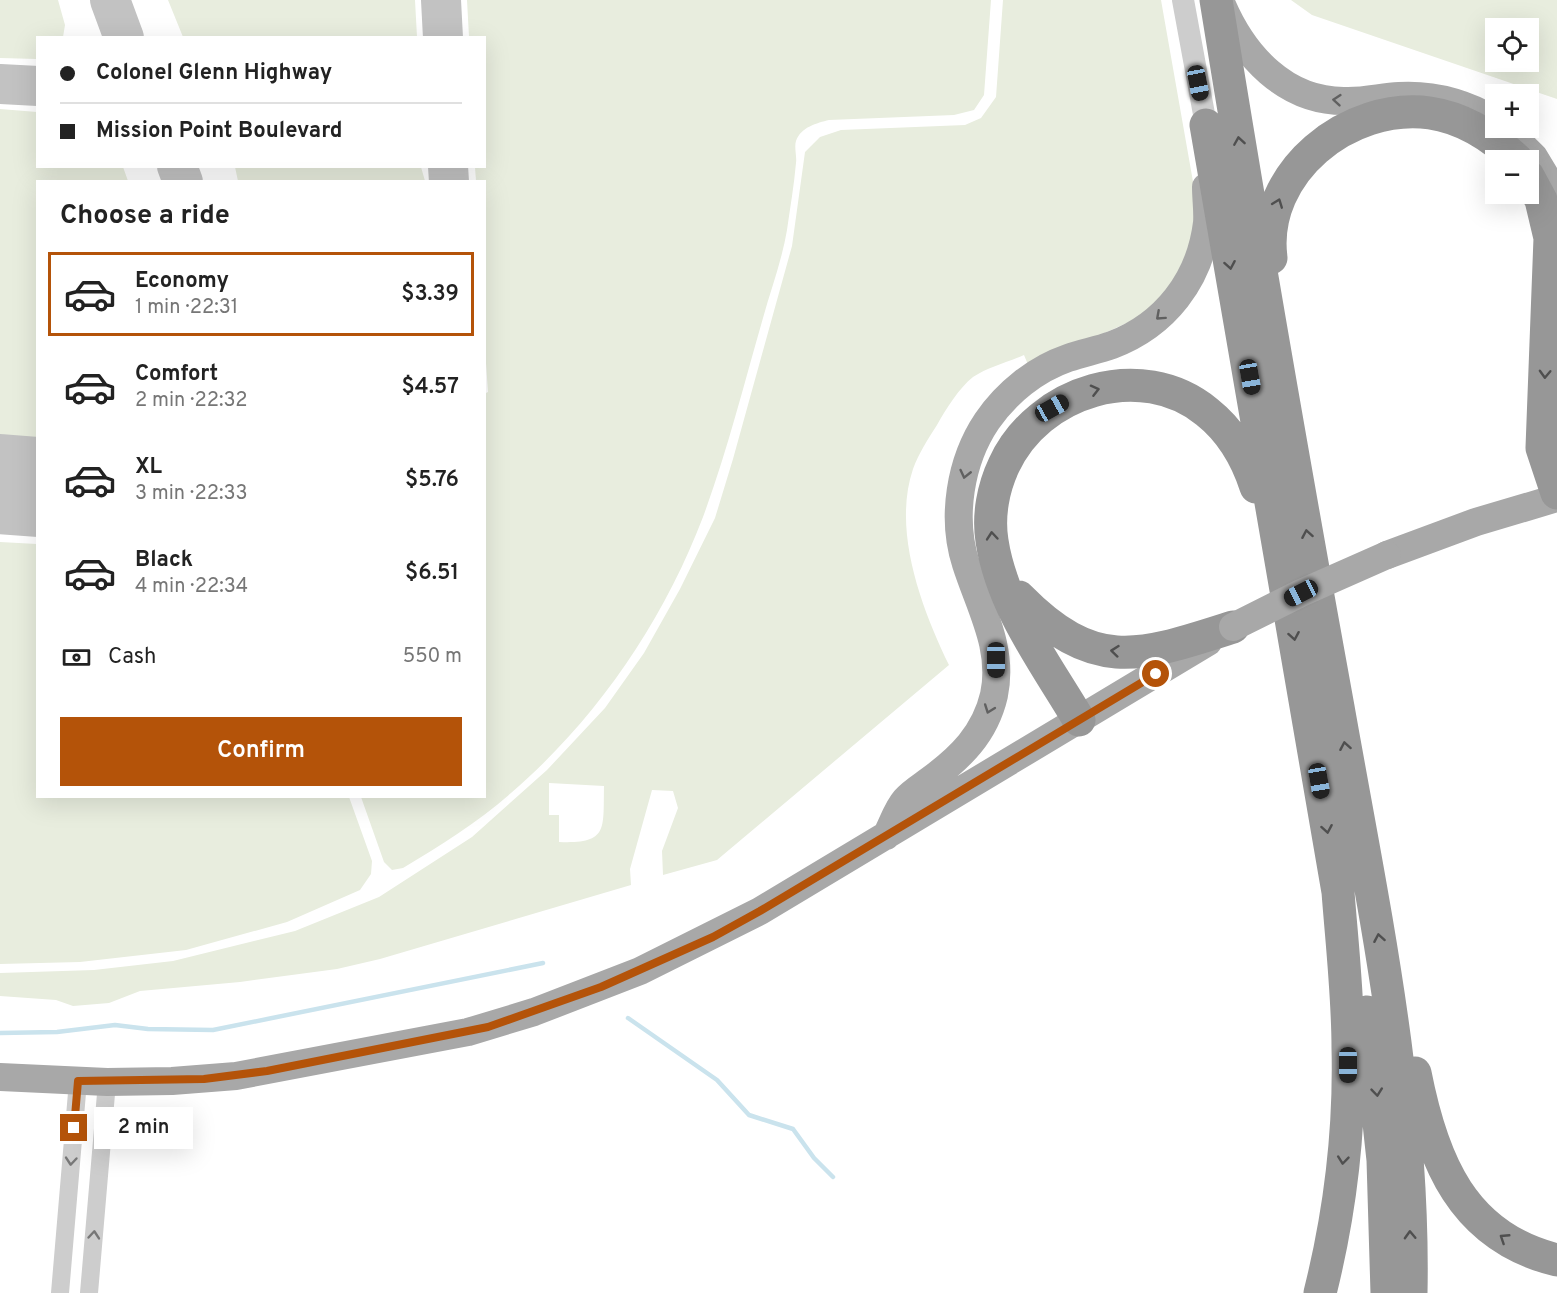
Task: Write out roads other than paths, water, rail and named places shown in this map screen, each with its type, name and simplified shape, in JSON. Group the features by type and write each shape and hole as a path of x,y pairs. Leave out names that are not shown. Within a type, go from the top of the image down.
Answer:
{"highway":[{"path":"1218,0 1269,323 1389,996 1406,1161 1411,1293"},
{"path":"1269,323 1272,269 1269,246 1270,230 1277,203 1303,162 1337,133 1382,115 1430,113 1460,121 1481,132 1504,150"},
{"path":"1206,125 1338,892 1347,1014 1348,1083 1339,1199 1320,1293"},
{"path":"1539,196 1550,238 1542,448 1557,493"},
{"path":"991,587 991,520 1000,475 1013,447 1037,420 1052,408 1082,393 1112,387 1138,386 1172,392 1206,411 1223,427 1247,462 1277,537"},
{"path":"991,587 1066,637 1096,649 1151,651 1233,627"},
{"path":"991,587 1009,602 1072,724"},
{"path":"1338,892 1349,909 1371,1035 1383,1160 1387,1293"},
{"path":"1389,996 1402,1010 1418,1089 1430,1132 1444,1171 1455,1189 1479,1218 1506,1240 1538,1255 1557,1260"}],"main road":[{"path":"1218,0 1242,44 1253,58 1279,80 1295,89 1344,102 1398,96 1432,97 1467,107 1485,116"},
{"path":"886,836 904,800 966,752 983,725 989,710 996,678 991,587 962,549 959,506 966,467 980,432 999,405 1025,381 1051,365 1110,346 1143,330 1160,317 1186,287 1202,250 1207,220 1206,125"},
{"path":"1514,138 1534,157 1557,195"},
{"path":"0,1077 107,1082 193,1080 236,1076 488,1027 601,987 713,937 811,882 1233,627 1301,593 1387,555 1476,522 1557,498"}],"street":[{"path":"1183,0 1206,125"},
{"path":"60,1293 78,1081"},
{"path":"89,1293 107,1082"}],"waterway":[{"path":"0,1033 57,1032 115,1025 148,1029 213,1030 543,963"},
{"path":"628,1018 717,1080 749,1115 793,1129 814,1158 833,1177"}]}
